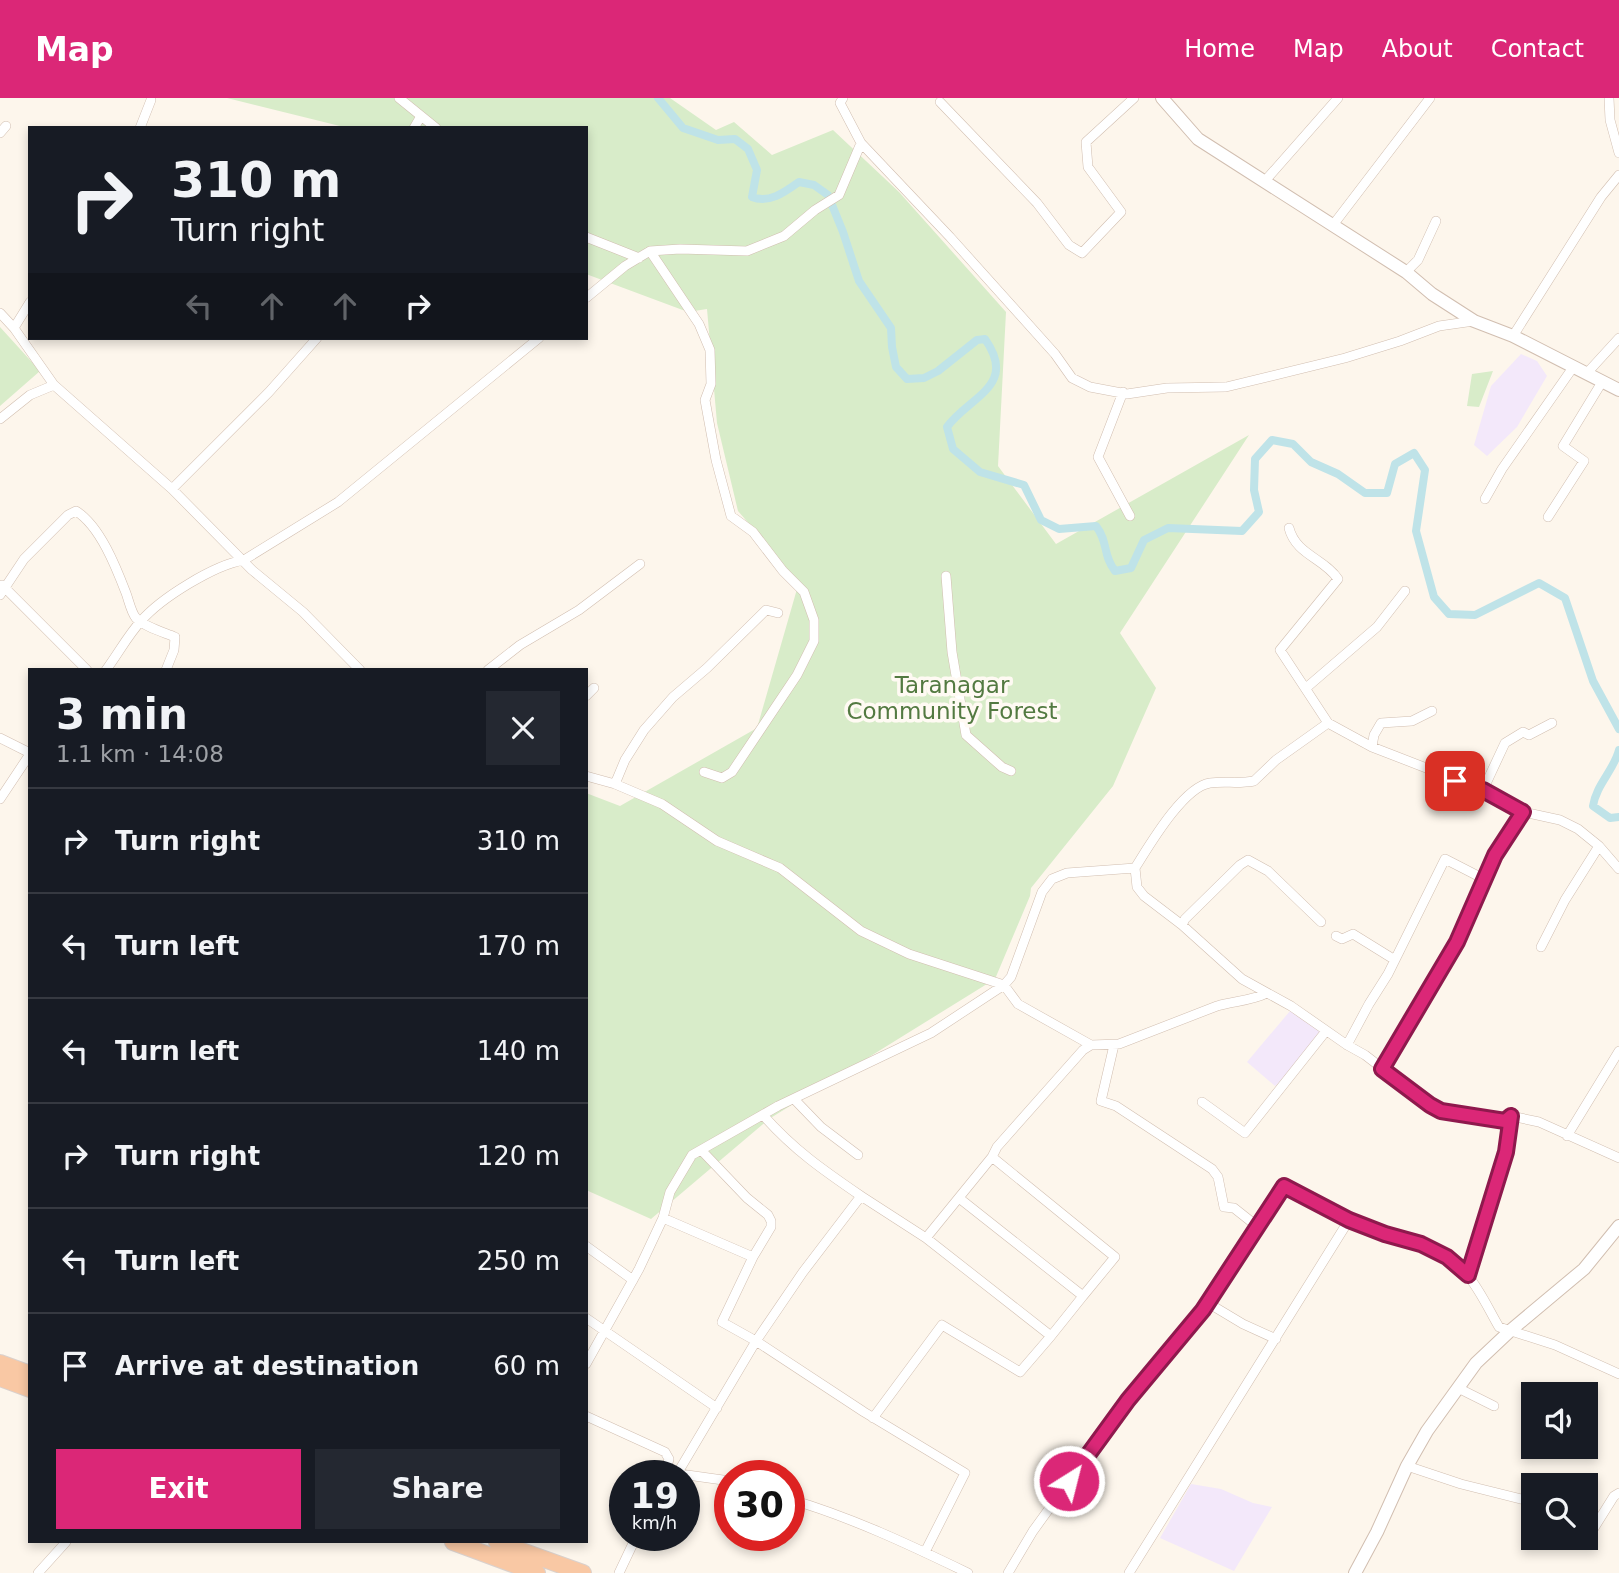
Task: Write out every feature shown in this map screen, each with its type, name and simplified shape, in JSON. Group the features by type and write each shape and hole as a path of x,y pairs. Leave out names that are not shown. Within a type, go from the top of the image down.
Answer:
{"highway":[{"path":"0,1363 28,1373"},
{"path":"0,1378 28,1388"},
{"path":"456,1543 537,1573"},
{"path":"500,1543 583,1573"}],"street":[{"path":"399,98 434,126"},
{"path":"940,102 1037,203 1069,245 1082,253 1121,212 1088,167 1086,142 1133,98"},
{"path":"1162,98 1198,139 1406,272 1432,295 1474,321 1513,336 1525,345 1574,366 1619,390"},
{"path":"1264,182 1338,98"},
{"path":"1334,225 1430,98"},
{"path":"1609,98 1610,120 1619,153"},
{"path":"141,126 151,100"},
{"path":"839,100 861,143 959,247 1055,354 1072,378 1090,387 1123,392 1237,384 1345,358 1439,326 1474,321"},
{"path":"415,126 421,116"},
{"path":"588,296 625,266 650,251 747,251 784,236 815,210 839,195 861,143"},
{"path":"1513,336 1601,197 1619,176"},
{"path":"1406,272 1418,260 1436,222"},
{"path":"588,237 639,258"},
{"path":"650,251 699,324 710,350 711,384 705,400 716,460 731,516 753,533 804,592 814,620 814,641 797,675 732,772 722,778 704,772"},
{"path":"14,328 28,305"},
{"path":"0,313 14,328 54,385 172,489 244,560 303,612 358,668"},
{"path":"1587,373 1619,338"},
{"path":"172,489 269,392 315,340"},
{"path":"107,668 140,621 185,585 230,562 244,560 338,502 537,340"},
{"path":"1485,499 1502,469 1574,366"},
{"path":"1548,517 1584,461 1563,446 1602,382"},
{"path":"0,419 30,395 54,385"},
{"path":"1123,392 1098,457 1130,516"},
{"path":"85,668 1,589 24,559 68,515 76,511 98,535 116,568 134,615 140,621 175,638 174,650 167,668"},
{"path":"1289,528 1296,544 1307,555 1333,572 1338,579 1280,650 1328,723 1372,747 1483,790 1523,812 1560,820 1578,829 1599,846 1619,869"},
{"path":"490,668 513,650 579,610 640,564"},
{"path":"946,576 952,652 966,735 1002,767 1011,771"},
{"path":"1306,688 1377,627 1405,591"},
{"path":"615,784 625,760 644,730 673,697 766,610 778,612"},
{"path":"588,694 594,688"},
{"path":"1372,747 1374,735 1381,723 1412,722 1432,711"},
{"path":"1328,723 1276,760 1254,781 1208,783 1192,791 1155,836 1135,868 1137,887 1242,979 1291,1006 1430,1105 1441,1111 1505,1121 1511,1116"},
{"path":"1483,790 1505,743 1523,732 1529,735 1552,723"},
{"path":"0,738 28,753"},
{"path":"0,799 28,757"},
{"path":"588,777 615,784 662,804 735,850 780,868 860,931 909,954 1004,985 1018,1004 1091,1045 1114,1045 1229,1002 1255,999 1267,993"},
{"path":"1382,1069 1457,942 1495,855 1523,812"},
{"path":"1541,947 1565,900 1599,846"},
{"path":"1347,1045 1395,960 1445,859 1484,879"},
{"path":"1182,925 1248,860 1268,871 1321,922"},
{"path":"588,1360 633,1280 663,1218 670,1192 685,1162 692,1155 762,1115 930,1033 1004,985 1011,977 1042,892 1052,879 1068,873 1135,868"},
{"path":"1336,936 1342,939 1353,934 1395,960"},
{"path":"1202,1102 1245,1133 1326,1031"},
{"path":"926,1238 1006,1137 1083,1050 1091,1045"},
{"path":"1114,1045 1101,1101 1116,1106 1212,1169 1218,1177 1224,1207 1234,1208 1258,1227"},
{"path":"1567,1136 1619,1051"},
{"path":"794,1099 821,1127 859,1155"},
{"path":"762,1115 786,1141 814,1165 926,1238 1051,1336"},
{"path":"1511,1116 1539,1122 1619,1158"},
{"path":"1468,1275 1506,1152 1511,1116"},
{"path":"702,1151 771,1221 771,1227 753,1257 722,1322 965,1474 925,1552"},
{"path":"873,1418 943,1325 1020,1372 1115,1257 992,1157"},
{"path":"1008,1573 1033,1531 1113,1420 1208,1303 1284,1186 1349,1220 1421,1244 1447,1257 1468,1275 1499,1327 1555,1345 1619,1374"},
{"path":"685,1460 756,1341 803,1272 861,1196"},
{"path":"959,1198 1083,1296"},
{"path":"663,1218 753,1257"},
{"path":"1129,1573 1349,1220"},
{"path":"1355,1573 1427,1431 1476,1363 1584,1269 1619,1226"},
{"path":"588,1247 633,1280"},
{"path":"1208,1303 1243,1324 1276,1339"},
{"path":"588,1320 717,1408"},
{"path":"1458,1388 1494,1406"},
{"path":"588,1417 665,1452 669,1460"},
{"path":"1407,1466 1521,1500"},
{"path":"1598,1522 1614,1496 1619,1493"},
{"path":"805,1503 925,1552 968,1573"},
{"path":"38,1573 65,1543"},
{"path":"619,1573 629,1551"}],"shaded area":[{"path":"1521,354 1537,361 1547,376 1517,427 1487,456 1474,445 1491,386"},
{"path":"1290,1011 1321,1032 1298,1066 1275,1086 1247,1062"},
{"path":"1191,1484 1221,1489 1253,1503 1272,1507 1234,1571 1160,1538"}],"green space":[{"name":"Taranagar Community Forest","path":"227,98 670,98 716,130 734,122 772,155 833,130 899,192 1006,312 998,466 1056,544 1249,435 1120,633 1156,688 1113,786 1031,888 995,979 769,1119 651,1219 588,1191 588,794 620,806 757,728 797,589 777,556 738,511 717,423 707,309 688,312 588,275 588,126 340,126"},
{"path":"0,327 40,371 0,406"},
{"path":"1493,371 1479,407 1467,406 1472,374"}],"waterway":[{"path":"658,98 683,128 718,140 735,139 748,149 757,170 752,197 771,198 799,182 814,185 828,195 859,281 891,328 896,367 907,379 924,378 938,371 977,340 985,339 994,355 994,379 947,427 953,449 980,472 1024,485 1041,520 1059,529 1096,526 1115,571 1131,568 1144,540 1168,528 1242,531 1259,512 1254,490 1255,459 1272,440 1293,444 1311,462 1338,474 1365,493 1387,493 1395,464 1414,453 1425,470 1416,531 1434,597 1449,614 1475,615 1539,583 1565,598 1593,681 1619,729"},
{"path":"1619,750 1593,806 1610,818 1619,817"}],"route":[{"path":"1069,1481 1128,1400 1203,1310 1284,1186 1349,1220 1421,1244 1447,1257 1468,1275 1506,1152 1511,1116 1505,1121 1441,1111 1382,1069 1457,942 1495,855 1523,812 1483,790 1455,781"}]}
